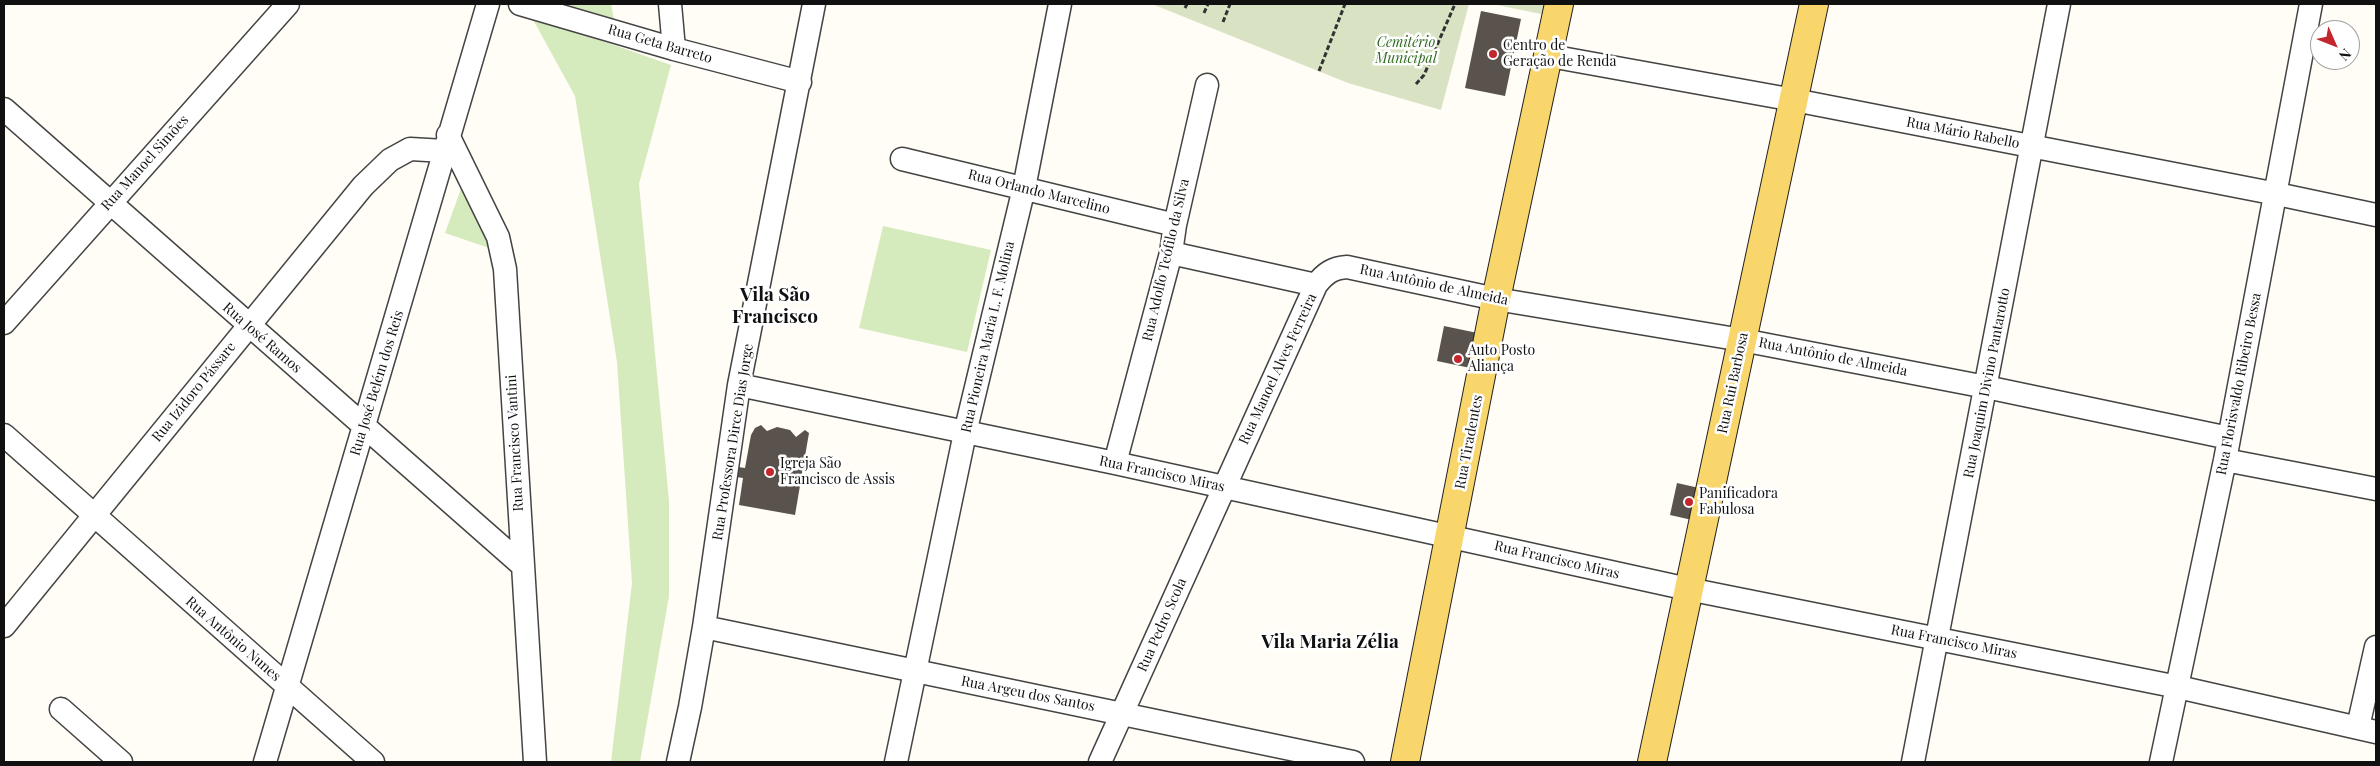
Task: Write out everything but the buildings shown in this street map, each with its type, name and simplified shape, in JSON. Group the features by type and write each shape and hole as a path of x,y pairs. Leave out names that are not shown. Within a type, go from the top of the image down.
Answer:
{"main road":[{"name":"Rua Tiradentes","path":"1405,762 1449,536 1459,496 1496,299 1550,56 1559,4"},
{"name":"Rua Rui Barbosa","path":"1652,762 1814,4"}],"street":[{"name":"Rua Manoel Simões","path":"4,323 288,4"},
{"name":"Rua José Belém dos Reis","path":"265,762 488,4"},
{"name":"Rua Geta Barreto","path":"520,4 674,49 800,82"},
{"path":"670,4 674,49"},
{"name":"Rua Professora Dirce Dias Jorge","path":"678,762 704,627 740,385 814,4"},
{"name":"Rua Pioneira Maria L. F. Molina","path":"896,762 965,433 1024,188 1060,4"},
{"name":"Rua Joaquim Divino Pantarotto","path":"1913,762 2059,4"},
{"name":"Rua Florisvaldo Ribeiro Bessa","path":"2161,762 2225,460 2311,4"},
{"name":"Rua Mário Rabello","path":"1550,56 1794,100 2376,215"},
{"name":"Rua Adolfo Teófilo da Silva","path":"1115,463 1171,253 1207,85"},
{"name":"Rua José Ramos","path":"4,109 522,565"},
{"name":"Rua Izidoro Pássare","path":"4,626 363,186 400,153 410,148 447,143"},
{"name":"Rua Francisco Vantini","path":"447,143 492,225 502,249 506,278 535,762"},
{"name":"Rua Orlando Marcelino","path":"902,159 1176,225"},
{"path":"1171,253 1316,285"},
{"name":"Rua Antônio de Almeida","path":"1347,267 1496,299 1742,340 1986,387 2229,438"},
{"name":"Rua Manoel Alves Ferreira","path":"1224,487 1316,285 1329,271 1347,267"},
{"name":"Rua Francisco Miras","path":"740,385 1115,463 1688,590 2178,687 2367,729"},
{"name":"Rua Antônio Nunes","path":"4,435 93,516 373,762"},
{"path":"2225,460 2376,489"},
{"name":"Rua Pedro Scola","path":"1100,762 1224,487"},
{"name":"Rua Argeu dos Santos","path":"704,627 1353,762"},
{"path":"2367,729 2376,647"},
{"path":"61,709 108,758"}],"path":[{"path":"1185,8 1187,4"},
{"path":"1204,13 1208,4"},
{"path":"1223,22 1230,4"},
{"path":"1319,71 1345,4"},
{"path":"1416,84 1424,75 1455,4"}],"green space":[{"path":"565,4 611,4 614,19"},
{"name":"Cemitério Municipal","path":"1152,4 1469,4 1441,110 1348,83"},
{"path":"1492,4 1549,4 1546,15"},
{"path":"531,16 671,65 639,184 669,501 669,596 640,762 611,762 632,583 617,362 575,96"},
{"path":"462,186 498,251 445,233"},
{"path":"883,226 991,250 967,352 859,328"}],"place":[{"name":"Centro de Geração de Renda","path":"1493,54"},
{"name":"Auto Posto Aliança","path":"1458,359"},
{"name":"Igreja São Francisco de Assis","path":"770,472"},
{"name":"Panificadora Fabulosa","path":"1689,502"}],"district":[{"name":"Vila São Francisco","path":"775,306"},
{"name":"Vila Maria Zélia","path":"1330,642"}]}
